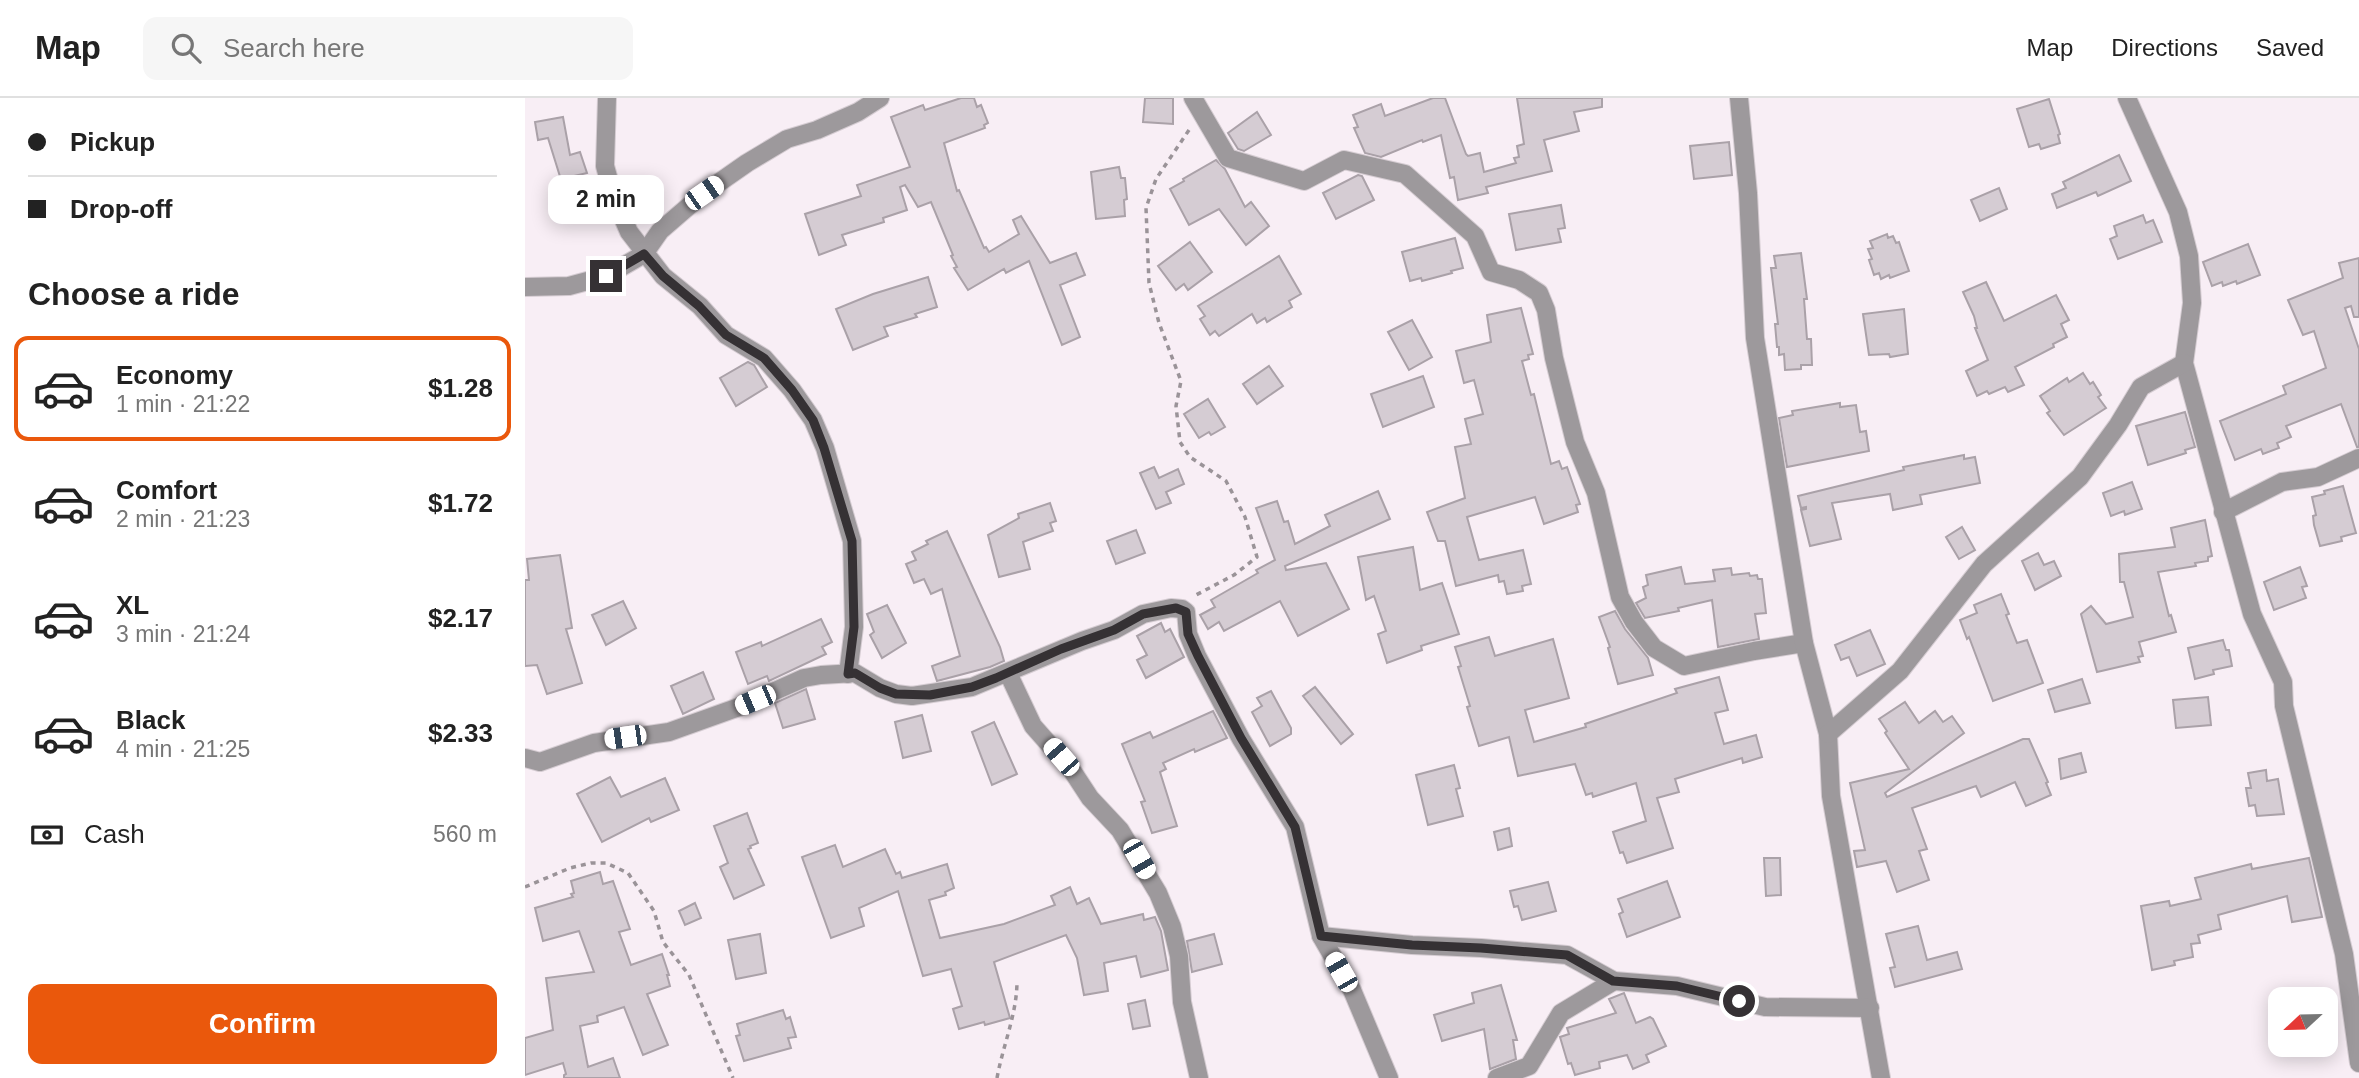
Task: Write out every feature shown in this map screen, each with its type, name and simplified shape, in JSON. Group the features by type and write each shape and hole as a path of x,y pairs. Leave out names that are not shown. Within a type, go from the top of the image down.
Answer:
{"street":[{"path":"607,98 605,166 613,195 629,232 663,276 699,306 726,335 764,358 792,390 813,420 852,541 854,627 848,674"},
{"path":"525,287 569,286 606,276 644,254 660,231 704,193 747,163 787,139 827,126 858,112 880,98"},
{"path":"1193,98 1228,158 1304,181 1344,160 1405,174 1475,236 1491,272 1519,280 1539,293 1546,310 1554,358 1576,442 1596,493 1620,597 1634,622 1654,648 1684,666 1754,650 1804,643"},
{"path":"1739,98 1748,193 1755,338 1804,643 1828,734 1831,796 1881,1078"},
{"path":"2127,98 2178,212 2189,256 2192,303 2184,363 2252,614 2283,682 2284,706 2344,954 2359,1063"},
{"path":"1828,734 1901,671 1984,564 2080,477 2118,425 2141,387 2184,363"},
{"path":"2223,513 2282,482 2318,477 2359,458"},
{"path":"525,758 540,762 594,743 669,732 804,678 821,675 855,673 880,688 912,696 972,687 1061,649 1114,630 1143,614 1171,608 1182,609 1186,612 1188,634 1216,691 1295,827 1321,936 1352,990 1389,1078"},
{"path":"1008,673 1033,726 1071,769 1090,798 1120,830 1158,893 1172,927 1179,956 1182,1002 1199,1078"},
{"path":"1321,936 1567,955 1613,981 1677,986 1765,1007 1870,1008"},
{"path":"1497,1078 1528,1066 1562,1013 1613,981"}],"path":[{"path":"1182,609 1198,593 1234,575 1257,557 1245,517 1226,481 1190,457 1180,442 1176,406 1181,381 1159,323 1149,283 1146,208 1156,179 1183,137 1203,115"},
{"path":"525,887 591,863 606,863 628,873 654,911 663,942 689,975 733,1078"},
{"path":"997,1078 1003,1046 1017,1002 1017,981"}],"building":[{"path":"961,98 974,98 977,107 981,105 988,123 984,125 985,128 944,143 957,191 959,190 984,248 989,252 1019,234 1013,220 1021,216 1050,263 1076,253 1085,275 1060,285 1080,337 1062,345 1029,261 1006,273 1004,269 968,290 954,268 957,267 951,256 953,255 931,202 918,207 905,185 900,187 907,210 883,218 884,222 842,235 846,245 819,255 805,214 861,196 857,185 910,167 891,117 923,105 925,110"},
{"path":"1145,98 1173,98 1173,124 1143,122"},
{"path":"1433,98 1445,98 1466,154 1468,156 1480,153 1484,172 1516,163 1514,158 1519,157 1517,146 1524,144 1517,98 1602,98 1602,107 1574,112 1579,131 1544,140 1552,171 1486,187 1488,193 1458,200 1454,177 1450,178 1441,135 1381,157 1365,153 1354,128 1358,127 1353,115 1381,104 1385,116"},
{"path":"2049,99 2060,134 2060,143 2041,149 2039,144 2029,147 2017,109"},
{"path":"1257,112 1271,135 1244,151 1238,149 1228,133"},
{"path":"563,117 570,155 580,152 587,173 574,176 577,196 567,199 548,138 538,140 535,122"},
{"path":"1729,142 1732,175 1694,179 1690,146"},
{"path":"2119,155 2131,181 2098,196 2096,192 2057,208 2052,194 2066,188 2063,182"},
{"path":"1216,160 1225,169 1245,207 1251,202 1269,226 1246,245 1219,209 1189,225 1170,189"},
{"path":"1119,167 1121,178 1125,178 1125,216 1096,219 1091,172"},
{"path":"1358,175 1362,176 1374,200 1336,219 1323,193"},
{"path":"1999,188 2007,209 1980,221 1971,200"},
{"path":"1561,205 1565,228 1558,229 1561,242 1516,250 1509,214"},
{"path":"2143,215 2146,223 2153,220 2162,242 2118,259 2110,239 2117,236 2114,226"},
{"path":"1887,234 1888,238 1893,236 1896,243 1899,242 1909,271 1881,279 1879,273 1874,275 1868,249 1873,248 1870,241"},
{"path":"1455,238 1463,268 1422,281 1421,278 1410,281 1402,252"},
{"path":"1190,242 1212,272 1188,290 1184,284 1176,290 1158,266"},
{"path":"2248,244 2260,275 2237,284 2236,281 2223,286 2222,282 2212,286 2203,262"},
{"path":"1801,253 1807,299 1804,299 1807,339 1811,339 1812,365 1785,370 1784,354 1779,355 1777,347 1775,324 1778,324 1771,268 1776,268 1774,256"},
{"path":"1279,256 1301,294 1289,301 1292,307 1267,322 1265,318 1257,323 1252,314 1219,336 1215,331 1210,335 1200,319 1205,316 1198,306"},
{"path":"2359,258 2359,317 2354,317 2351,306 2345,308 2359,349 2359,447 2341,404 2286,426 2291,437 2277,443 2279,448 2263,454 2261,449 2235,460 2220,421 2286,394 2283,386 2326,368 2314,331 2303,335 2288,300 2343,278 2339,263"},
{"path":"928,277 937,307 915,314 917,317 884,327 888,336 853,350 836,309"},
{"path":"1986,282 2004,321 2056,295 2069,320 2061,324 2067,337 2053,344 2054,347 2015,367 2024,385 2008,392 2005,387 1977,396 1966,371 1988,360 1963,292"},
{"path":"1521,308 1533,354 1522,361 1531,395 1534,394 1551,464 1559,461 1562,469 1567,467 1580,504 1576,505 1578,512 1544,524 1535,497 1467,517 1479,560 1523,550 1531,584 1522,586 1523,591 1507,594 1504,581 1499,582 1498,575 1456,586 1445,541 1438,541 1427,512 1465,498 1455,447 1471,444 1465,419 1483,414 1474,380 1464,383 1456,351 1491,342 1487,315"},
{"path":"1904,309 1908,354 1890,357 1889,354 1869,355 1863,314"},
{"path":"1412,320 1432,357 1409,370 1388,332"},
{"path":"748,362 754,365 767,387 736,406 720,378"},
{"path":"1269,366 1283,386 1257,404 1243,384"},
{"path":"2083,373 2090,384 2093,382 2101,395 2098,397 2106,408 2064,435 2047,413 2050,411 2040,396 2067,378 2069,382"},
{"path":"1423,376 1434,407 1383,427 1371,394"},
{"path":"1208,399 1225,427 1199,438 1184,414"},
{"path":"1840,403 1840,407 1856,405 1860,432 1866,431 1869,451 1787,467 1779,418 1793,415 1792,411"},
{"path":"2185,412 2195,447 2185,450 2186,453 2148,465 2136,426"},
{"path":"1964,455 1964,459 1975,457 1980,483 1920,495 1922,504 1893,510 1890,494 1832,503 1841,539 1810,546 1801,510 1806,507 1801,508 1798,496 1904,470 1903,467"},
{"path":"1154,467 1159,478 1178,469 1184,484 1166,492 1171,503 1156,509 1140,473"},
{"path":"2132,482 2142,509 2125,515 2124,511 2111,516 2103,493"},
{"path":"2343,486 2356,533 2341,537 2342,541 2320,546 2314,525 2313,516 2316,515 2312,497"},
{"path":"1378,491 1390,519 1285,566 1286,570 1326,563 1349,609 1298,636 1280,601 1224,631 1219,622 1208,629 1200,615 1215,607 1211,600 1275,560 1256,508 1277,501 1284,522 1288,521 1295,544 1330,526 1325,515"},
{"path":"1050,503 1056,521 1050,523 1053,531 1023,542 1030,569 999,577 988,535 1019,518 1018,514"},
{"path":"2205,520 2212,556 2208,557 2208,561 2195,563 2196,566 2158,572 2169,616 2171,615 2176,632 2139,642 2143,656 2138,657 2140,662 2097,672 2081,614 2091,606 2106,624 2133,617 2124,582 2120,582 2119,554 2175,547 2171,528"},
{"path":"1962,527 1975,550 1959,559 1946,537"},
{"path":"1136,530 1145,553 1116,564 1107,541"},
{"path":"947,531 1004,661 937,681 932,666 960,656 942,589 931,594 924,579 914,583 906,564 916,560 912,552 928,544 926,541"},
{"path":"1413,547 1420,590 1442,583 1459,634 1421,646 1422,650 1387,663 1378,634 1386,631 1374,596 1366,600 1358,557"},
{"path":"2038,553 2044,565 2054,561 2061,576 2035,590 2022,561"},
{"path":"560,555 572,628 566,629 582,683 547,694 537,665 525,666 525,580 529,580 527,559"},
{"path":"1681,567 1685,584 1715,581 1713,570 1731,568 1732,575 1749,573 1750,576 1757,575 1758,579 1762,579 1766,613 1755,614 1759,639 1718,647 1712,600 1645,618 1636,603 1646,598 1643,587 1648,585 1646,575"},
{"path":"2300,567 2307,586 2302,587 2306,598 2274,610 2264,582"},
{"path":"2001,594 2017,643 2027,640 2043,683 1993,701 1960,620 1977,613 1974,605"},
{"path":"623,601 636,628 606,645 592,615"},
{"path":"887,605 906,643 882,658 870,635 874,632 867,614"},
{"path":"1615,611 1625,629 1648,658 1653,675 1618,684 1608,648 1610,647 1599,617"},
{"path":"821,619 832,642 822,647 826,654 769,681 767,676 748,684 736,652 761,642 762,646"},
{"path":"1161,623 1165,632 1170,629 1184,657 1146,678 1137,660 1147,655 1137,636"},
{"path":"1870,630 1885,664 1857,676 1849,657 1841,660 1835,645"},
{"path":"1489,637 1495,656 1553,639 1569,698 1525,710 1534,742 1586,727 1585,724 1677,693 1675,689 1719,677 1728,710 1715,713 1724,744 1756,735 1762,757 1743,763 1742,758 1675,779 1679,792 1657,798 1673,848 1627,863 1623,852 1620,853 1613,832 1646,821 1636,783 1593,797 1592,793 1586,795 1575,764 1518,776 1509,737 1479,746 1467,707 1470,706 1455,647"},
{"path":"2223,640 2226,650 2229,650 2232,666 2213,670 2214,674 2195,679 2188,648"},
{"path":"703,672 714,699 683,714 671,686"},
{"path":"2082,679 2090,703 2055,712 2048,690"},
{"path":"1315,687 1353,734 1341,744 1303,696"},
{"path":"806,689 815,719 783,728 775,703"},
{"path":"1271,691 1291,728 1291,734 1270,746 1252,712 1262,706 1257,698"},
{"path":"2208,697 2211,725 2176,728 2173,700"},
{"path":"1905,702 1919,723 1935,711 1943,722 1952,716 1964,733 1885,793 1887,797 2023,739 2029,739 2051,795 2026,806 2015,782 1981,797 1976,786 1912,808 1927,849 1919,851 1929,880 1897,892 1886,861 1857,867 1854,851 1865,850 1850,783 1909,769 1879,719"},
{"path":"1213,711 1227,738 1163,763 1166,769 1160,772 1177,826 1152,833 1141,802 1145,801 1122,744 1150,732 1153,738"},
{"path":"922,715 931,751 903,758 895,722"},
{"path":"994,722 1017,774 992,785 972,732"},
{"path":"2081,753 2086,772 2061,779 2059,759"},
{"path":"1454,765 1460,788 1456,789 1463,816 1428,825 1416,775"},
{"path":"2266,770 2267,781 2278,779 2284,814 2257,816 2255,805 2249,806 2246,788 2251,788 2248,773"},
{"path":"610,777 621,797 665,778 679,810 651,822 649,818 602,842 577,794"},
{"path":"747,813 758,843 748,849 764,885 734,899 720,867 728,863 714,826"},
{"path":"1509,828 1512,846 1498,850 1494,832"},
{"path":"835,845 843,867 885,849 896,874 900,872 902,878 947,864 954,888 945,892 946,895 929,900 940,938 1004,924 1055,905 1051,896 1070,887 1077,904 1089,898 1101,924 1143,914 1144,920 1155,917 1161,931 1168,970 1141,977 1136,956 1104,963 1108,991 1084,995 1077,958 1066,935 994,962 1010,1018 959,1029 953,1009 962,1006 951,969 923,976 898,891 859,908 864,926 831,938 802,857"},
{"path":"1764,858 1780,858 1781,895 1766,896"},
{"path":"2309,858 2322,917 2292,922 2287,896 2218,915 2221,929 2198,935 2200,943 2191,944 2193,957 2174,961 2175,965 2152,970 2141,906 2169,901 2170,906 2201,899 2195,878 2251,864 2252,869"},
{"path":"600,872 603,884 613,881 630,929 619,932 631,965 662,954 670,986 647,994 668,1045 643,1055 624,1007 597,1016 598,1022 580,1026 588,1067 613,1058 620,1078 564,1078 566,1074 563,1063 525,1075 525,1038 553,1030 546,978 594,972 579,931 543,941 535,908 573,897 571,881"},
{"path":"1667,881 1680,917 1627,937 1619,914 1623,912 1618,899"},
{"path":"1548,882 1556,911 1522,920 1518,906 1514,907 1510,891"},
{"path":"695,903 701,918 685,925 679,911"},
{"path":"1918,926 1927,960 1957,952 1962,969 1895,987 1890,968 1895,967 1886,934"},
{"path":"760,934 766,973 736,979 728,940"},
{"path":"1214,934 1222,964 1192,972 1187,941"},
{"path":"1501,985 1517,1040 1513,1040 1516,1059 1490,1069 1484,1029 1442,1041 1434,1015 1474,1003 1472,993"},
{"path":"1624,993 1636,1023 1650,1017 1653,1019 1666,1046 1646,1055 1649,1062 1633,1069 1627,1055 1599,1062 1600,1068 1575,1075 1571,1063 1568,1064 1560,1037 1569,1034 1567,1028 1616,1013 1609,999"},
{"path":"1145,1000 1150,1026 1133,1029 1128,1004"},
{"path":"783,1010 786,1019 790,1017 796,1037 788,1038 791,1048 744,1061 736,1036 740,1035 737,1024"}],"route":[{"path":"606,276 644,254 663,276 699,306 726,335 764,358 792,390 813,420 852,541 854,627 848,674 855,673 896,694 912,696 972,687 1061,649 1114,630 1143,614 1171,608 1182,609 1186,612 1186,627 1198,656 1241,738 1295,827 1321,936 1567,955 1613,981 1677,986 1739,1001"}]}
